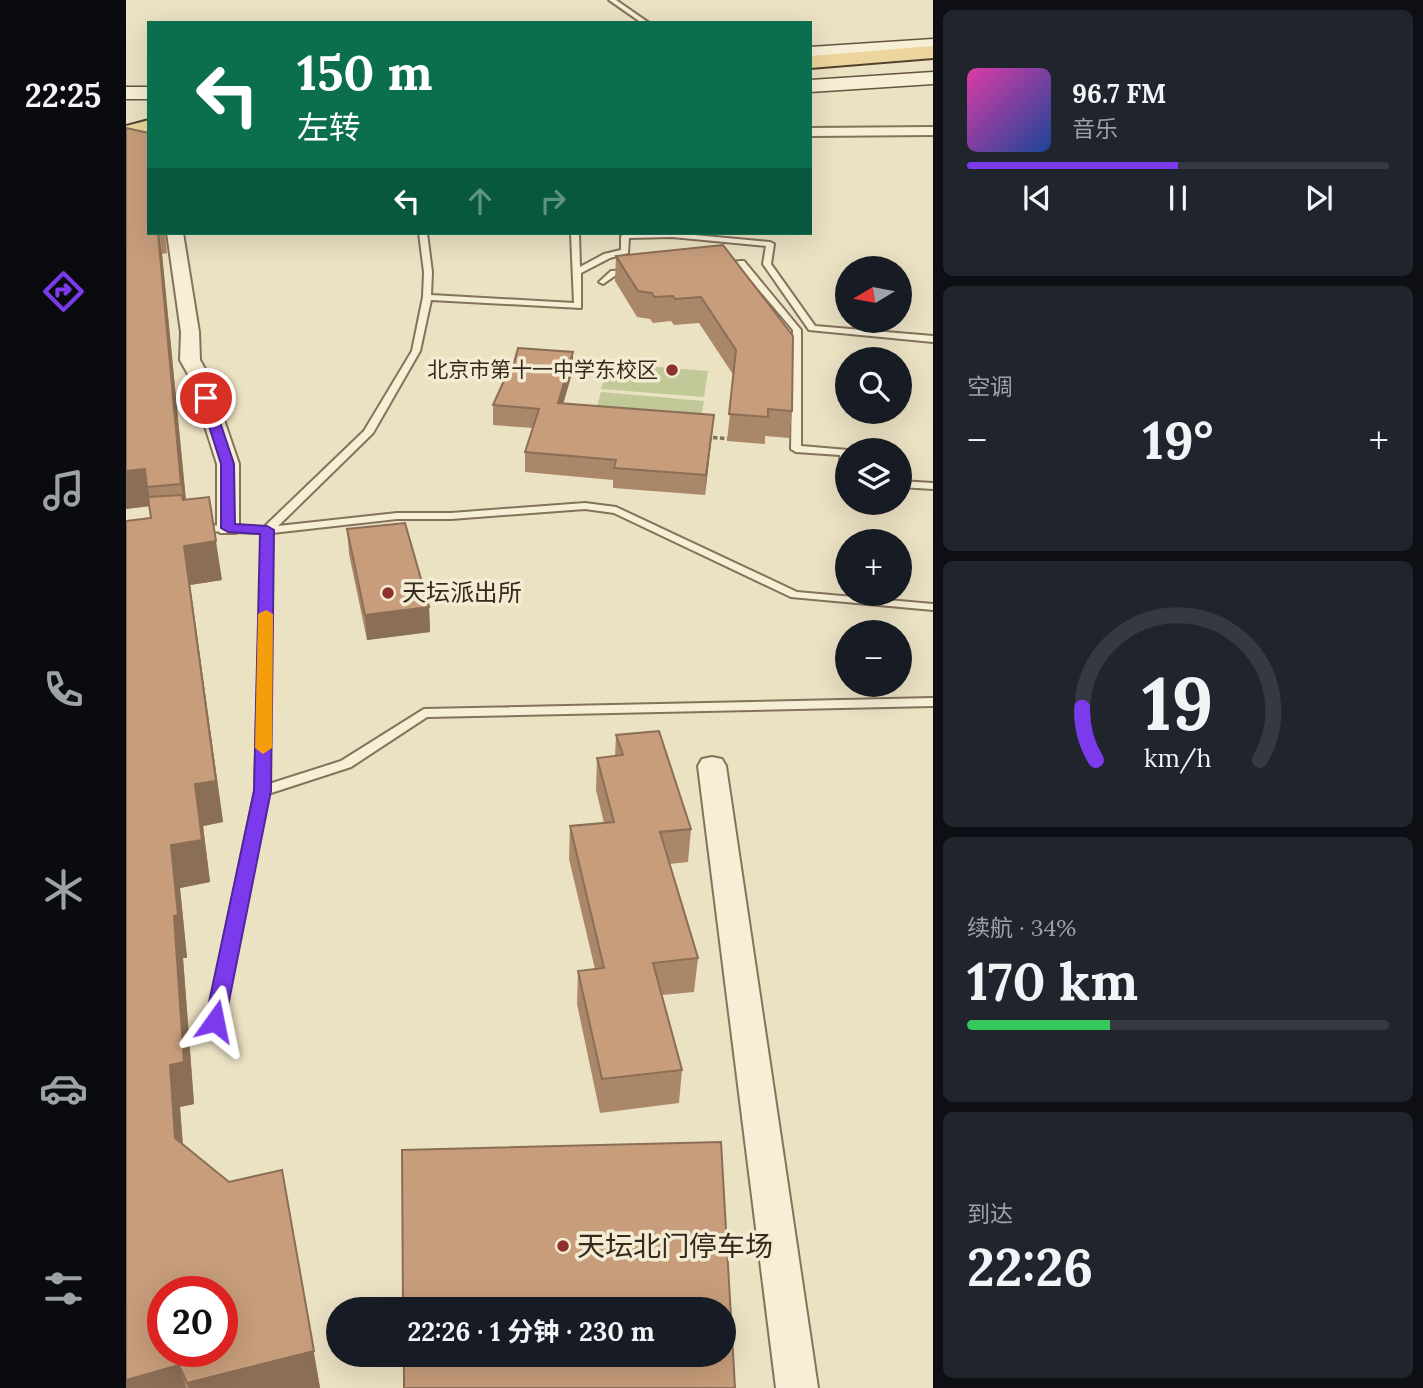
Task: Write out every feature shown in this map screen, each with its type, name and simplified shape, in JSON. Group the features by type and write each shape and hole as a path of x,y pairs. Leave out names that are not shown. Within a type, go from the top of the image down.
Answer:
{"main road":[{"path":"812,62 933,52"},
{"path":"812,75 933,66"},
{"path":"126,106 147,106"},
{"path":"126,124 147,126"},
{"path":"126,133 147,127"}],"street":[{"path":"812,52 933,44"},
{"path":"812,86 933,78"},
{"path":"126,93 147,93"},
{"path":"812,132 933,131"},
{"path":"175,235 190,332 190,360 199,376 228,464 228,528"},
{"path":"712,765 797,1388"}],"lane":[{"path":"612,0 643,21"},
{"path":"215,1021 262,791 267,530 368,433 416,351 427,297 428,272 423,235"},
{"path":"427,297 578,306 575,235"},
{"path":"577,272 625,251 625,236 671,235 770,244 767,264 812,328"},
{"path":"715,265 741,263 797,330 796,449 835,451"},
{"path":"603,282 614,273 639,271"},
{"path":"797,330 812,328 933,339"},
{"path":"912,485 933,486"},
{"path":"183,527 267,530 397,516 451,516 585,506 616,510 795,595 933,607"},
{"path":"262,791 346,764 424,713 933,702"}],"path":[{"path":"696,436 734,439"}],"green space":[{"path":"608,363 708,371 704,397 601,389"},
{"path":"601,392 704,401 699,428 593,420"}],"building":[{"path":"126,128 147,133 147,235 158,235 181,484 147,487 145,469 126,471"},
{"path":"723,245 793,336 792,411 768,409 768,417 729,414 736,350 701,297 654,297 652,293 638,291 616,256"},
{"path":"518,348 573,352 558,403 714,415 706,475 614,468 616,460 525,452 539,409 493,405 507,374 511,374"},
{"path":"182,495 183,500 209,497 216,541 184,546 216,781 195,784 202,840 171,845 178,915 174,916 184,1062 170,1065 175,1138 229,1182 282,1170 314,1351 187,1383 180,1367 238,1367 238,1276 147,1276 147,1367 172,1367 126,1380 126,521 151,518 148,497"},
{"name":"天坛派出所","path":"405,523 429,607 365,615 347,529"},
{"path":"659,731 691,829 660,832 698,958 653,963 682,1070 602,1079 578,971 604,968 570,826 614,822 597,758 623,755 616,735"},
{"name":"天坛北门停车场","path":"721,1142 730,1297 403,1297 402,1150"},
{"name":"天坛北门停车场","path":"404,1367 734,1367 735,1388 404,1388"}],"slow traffic":[{"path":"263,748 266,614"}],"place":[{"name":"北京市第十一中学东校区","path":"672,370"},
{"name":"天坛派出所","path":"388,593"},
{"name":"天坛北门停车场","path":"563,1246"}],"route":[{"path":"206,398 228,464 228,528 267,530 262,791 215,1021"}]}
